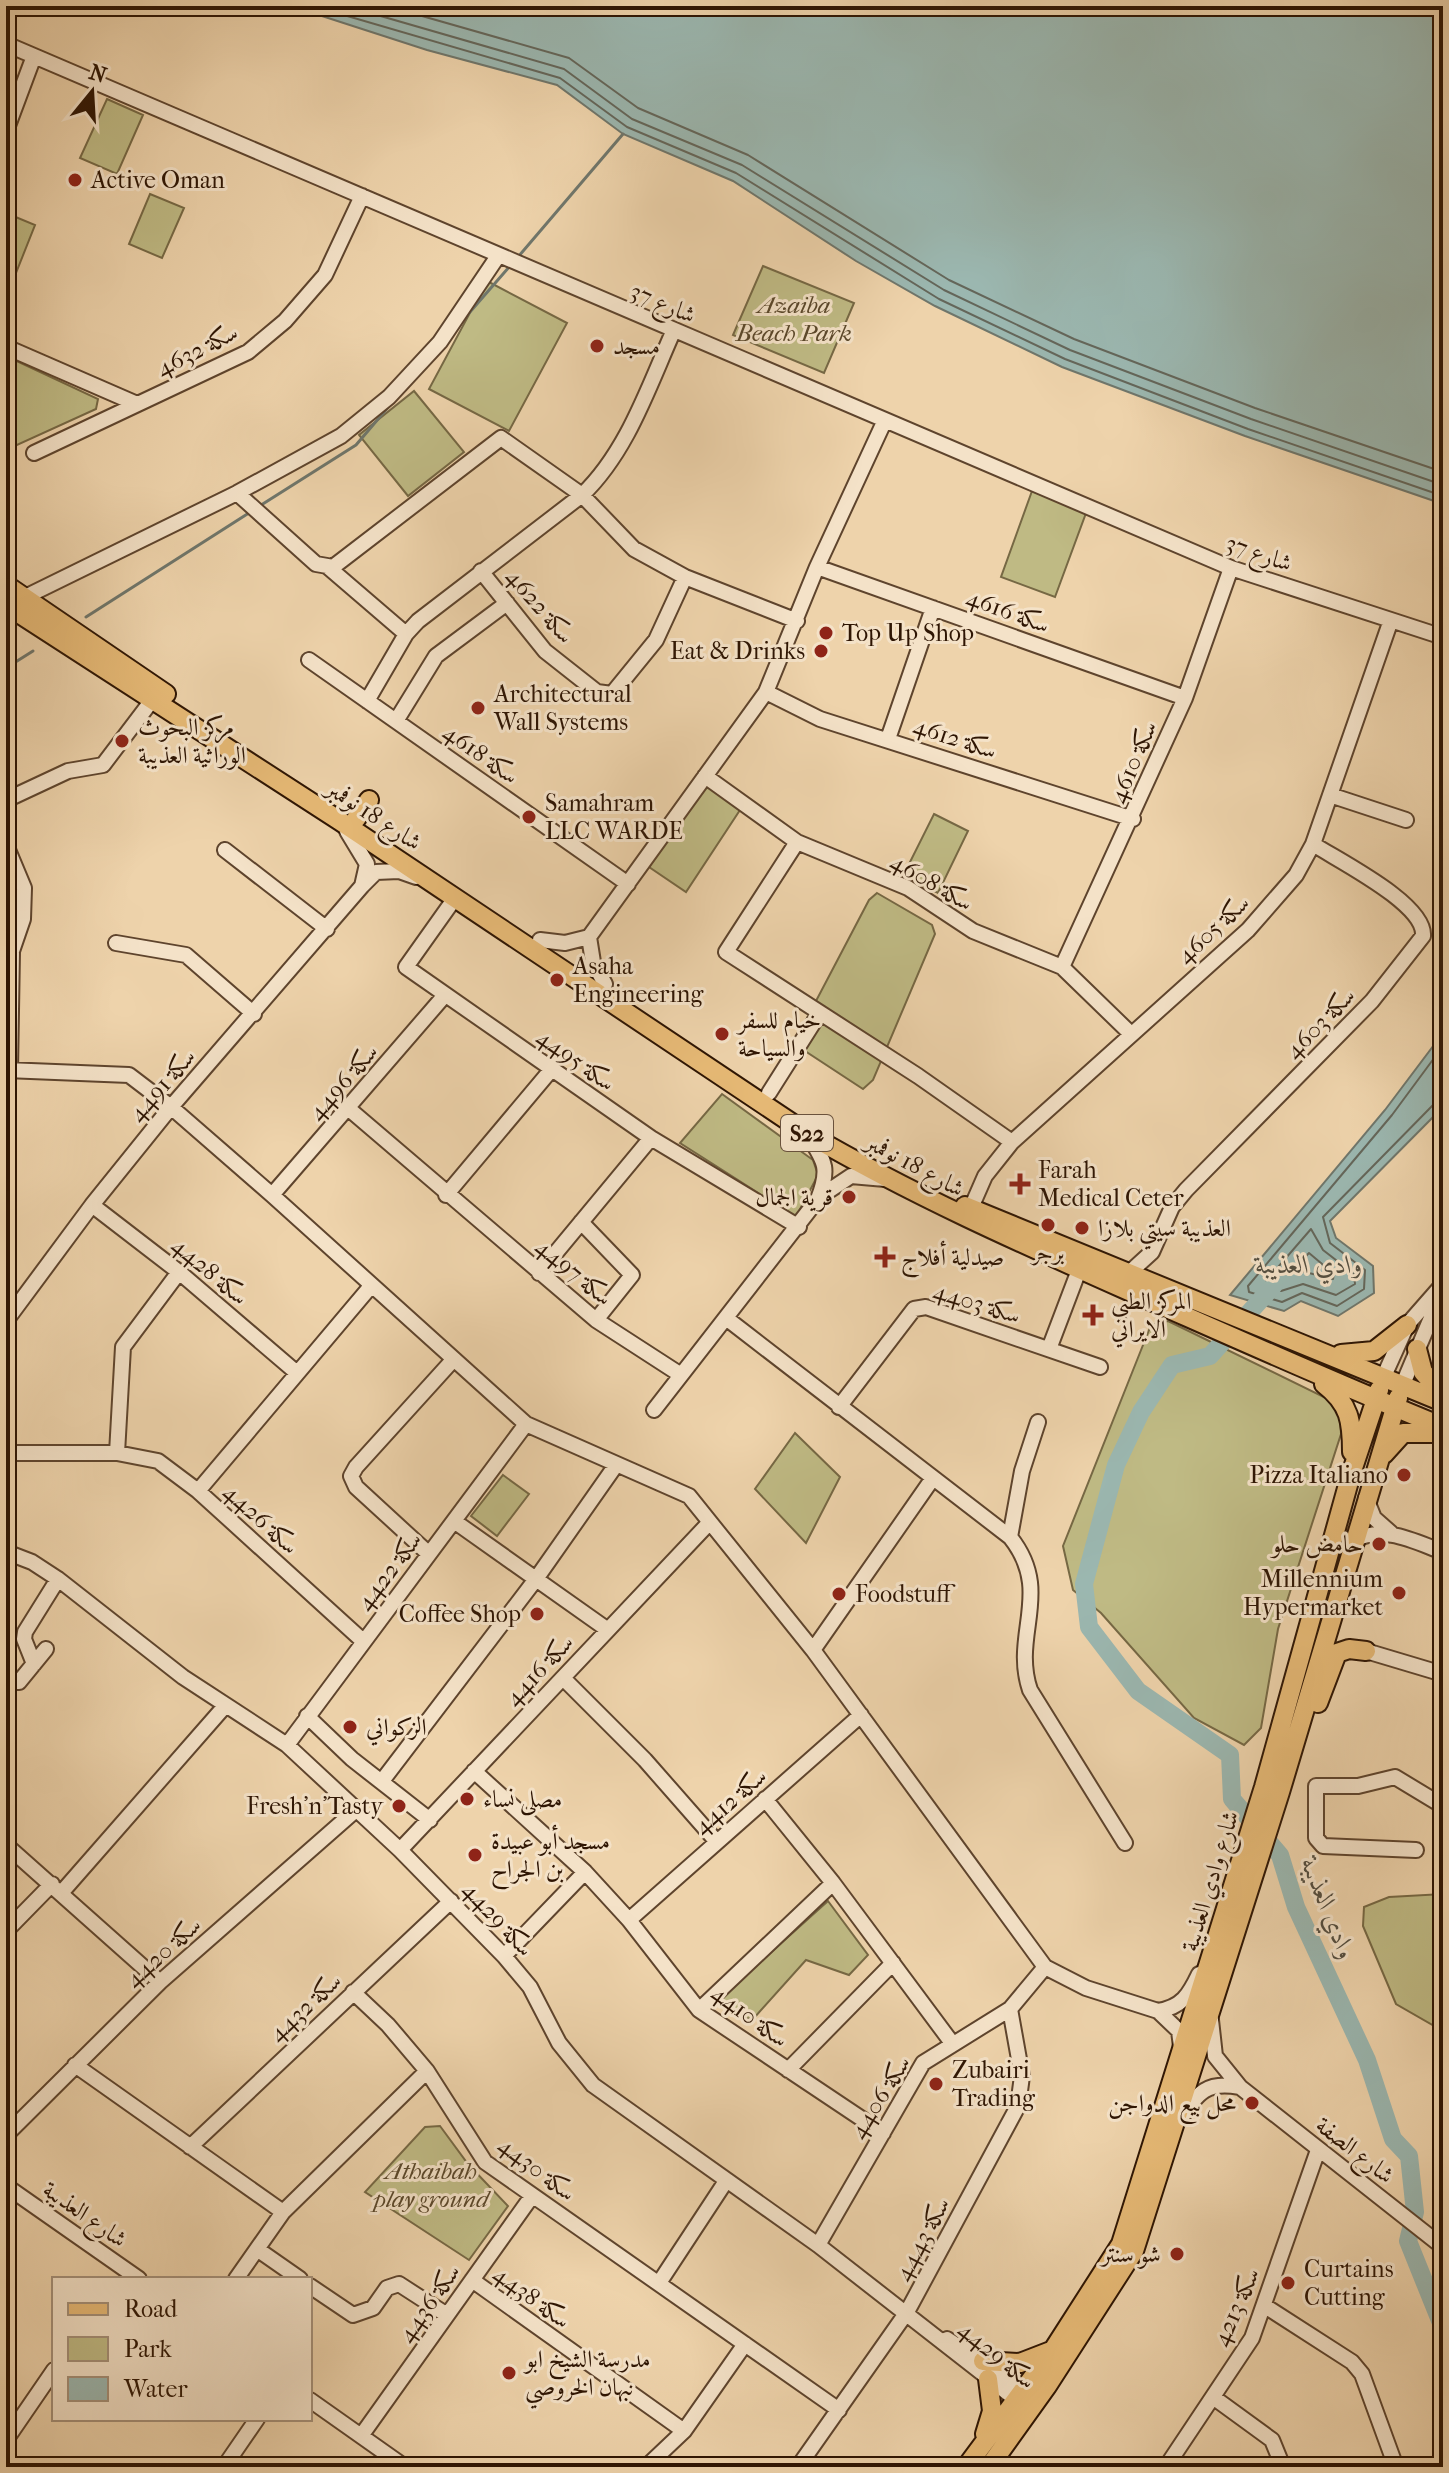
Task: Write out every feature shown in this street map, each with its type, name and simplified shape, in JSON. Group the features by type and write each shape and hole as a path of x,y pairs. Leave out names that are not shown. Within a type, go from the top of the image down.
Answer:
{"main road":[{"name":"شارع 18 نوفمبر","path":"6,585 348,820 455,898 808,1134 885,1179 1079,1270 1310,1345 1443,1402"},
{"name":"شارع 18 نوفمبر","path":"6,605 540,940 880,1164 971,1208 1157,1286 1190,1308 1306,1371 1443,1430"},
{"path":"348,820 369,800"},
{"path":"1331,1353 1350,1355 1374,1351 1407,1325"},
{"path":"1417,1349 1423,1372 1443,1395"},
{"path":"1306,1371 1335,1392 1352,1419 1351,1474"},
{"name":"شارع وادي العذيبة","path":"989,2467 1053,2350 1121,2244 1182,2055 1226,1936 1272,1790 1351,1474 1384,1376"},
{"name":"شارع وادي العذيبة","path":"1272,1790 1297,1734 1368,1490 1403,1384"},
{"path":"1368,1490 1386,1450 1403,1433 1443,1430"},
{"path":"1330,1620 1343,1636 1366,1651"},
{"path":"1297,1734 1314,1715 1337,1653 1349,1649 1366,1651"},
{"name":"شارع وادي العذيبة","path":"966,2467 982,2445 1027,2400 1134,2251 1212,2009 1226,1936"},
{"path":"982,2445 992,2411 985,2370 1020,2363 1053,2350"}],"street":[{"name":"شارع 37","path":"6,44 673,332 1231,568 1443,637"},
{"path":"6,131 34,56"},
{"name":"سكة 4632","path":"34,453 248,352 285,321 325,275 362,196"},
{"path":"25,597 237,493 341,436 389,397 440,342 498,256"},
{"path":"367,701 406,634 603,475 630,426 673,332"},
{"path":"6,347 137,404"},
{"path":"540,940 565,943 589,937 766,692 817,567 885,420"},
{"path":"328,567 341,563 493,440 506,440 582,495 634,549 685,577 797,621"},
{"path":"237,493 316,564 328,567 406,634"},
{"name":"سكة 4616","path":"817,567 1185,698"},
{"name":"سكة 4610","path":"1062,967 1133,819 1185,698 1231,568"},
{"name":"سكة 4622","path":"481,571 545,651 597,692 612,694 656,640 685,577"},
{"path":"396,721 436,656 507,603"},
{"path":"888,739 933,608"},
{"path":"6,616 49,633"},
{"name":"سكة 4605","path":"971,1208 985,1176 1012,1142 1248,930 1296,875 1313,844 1391,620"},
{"name":"سكة 4618","path":"309,660 628,884"},
{"name":"سكة 4612","path":"766,692 820,719 1133,819"},
{"path":"6,800 68,771 103,765 153,699"},
{"name":"سكة 4608","path":"705,776 797,842 908,888 973,931 1062,967 1130,1033"},
{"path":"1330,795 1406,820"},
{"path":"348,820 367,864 362,886"},
{"path":"797,842 726,952 918,1076 1012,1142"},
{"name":"سكة 4603","path":"1128,1274 1152,1252 1172,1207 1186,1190 1372,1001 1423,936 1424,927 1411,907 1313,844"},
{"path":"6,845 24,888 23,919 9,951 8,1070 129,1075 171,1107 272,1195 526,1424 689,1496 813,1650 1045,1967 1086,1988 1158,2011 1179,2031 1182,2055"},
{"path":"225,850 327,929"},
{"name":"سكة 4491","path":"6,1321 92,1205 171,1107 362,886 376,872 399,871 433,883"},
{"name":"سكة 4495","path":"455,898 406,967 651,1138 799,1227"},
{"path":"589,937 593,962 605,984"},
{"path":"116,943 186,955 254,1014"},
{"name":"سكة 4496","path":"272,1195 445,995"},
{"path":"769,1093 819,1014"},
{"path":"446,1195 551,1070"},
{"name":"سكة 4497","path":"349,1109 596,1320 681,1375"},
{"path":"808,1134 824,1160 827,1175 818,1199"},
{"path":"539,1273 651,1138"},
{"path":"654,1410 818,1199 834,1184 851,1176 885,1179"},
{"name":"سكة 4428","path":"92,1205 179,1272 297,1373"},
{"path":"581,1222 632,1275 596,1320"},
{"path":"1152,1252 1157,1286"},
{"path":"1049,1349 1079,1270"},
{"path":"117,1453 123,1347 179,1272"},
{"path":"198,1491 371,1286"},
{"name":"شارع وادي العذيبة","path":"1384,1376 1407,1325 1443,1286"},
{"name":"شارع وادي العذيبة","path":"1403,1384 1443,1286"},
{"name":"سكة 4403","path":"839,1407 914,1309 926,1307 1100,1367"},
{"path":"726,1318 1010,1537 1025,1556 1031,1573 1027,1642 1030,1690 1125,1843"},
{"path":"429,1554 356,1487 351,1476 453,1360"},
{"path":"1010,1537 1022,1471 1038,1422"},
{"name":"سكة 4422","path":"287,1745 526,1424"},
{"path":"6,1544 7,1450"},
{"name":"سكة 4426","path":"7,1450 117,1453 158,1461 198,1491 363,1641"},
{"path":"382,1781 536,1579 616,1465"},
{"path":"813,1650 933,1478"},
{"path":"1368,1490 1374,1518 1391,1533"},
{"path":"454,1521 608,1630"},
{"name":"سكة 4416","path":"400,1850 710,1522"},
{"path":"1353,1540 1375,1533 1391,1533 1443,1552"},
{"name":"سكة 4429","path":"6,1552 32,1562 58,1579 183,1677 287,1745 400,1850 504,1956 530,1987 559,2043 593,2085 818,2245 1027,2400"},
{"path":"34,1664 24,1639 25,1632 58,1579"},
{"path":"6,1682 19,1682 46,1649"},
{"path":"1366,1651 1443,1674"},
{"path":"563,1678 645,1760 717,1842"},
{"path":"6,1931 57,1888 225,1706"},
{"name":"سكة 4412","path":"629,1920 861,1715"},
{"path":"307,1716 430,1820"},
{"name":"سكة 4410","path":"474,1771 585,1872 629,1920 699,2010 883,2133"},
{"path":"1416,1850 1323,1846 1316,1838 1316,1786 1358,1786 1395,1777 1443,1806"},
{"path":"765,1799 833,1883 952,2043"},
{"name":"سكة 4420","path":"6,2135 160,1982 357,1809"},
{"path":"6,1845 160,1982"},
{"path":"504,1956 585,1872"},
{"path":"699,2010 833,1883"},
{"name":"سكة 4432","path":"190,2147 451,1901"},
{"path":"1158,2011 1177,2006 1186,1999 1226,1936"},
{"path":"788,2070 893,1963"},
{"name":"سكة 4406","path":"818,2245 923,2063 1010,2009 1045,1967"},
{"name":"سكة 4430","path":"353,1992 388,2025 427,2071 485,2162 839,2410"},
{"name":"سكة 4443","path":"798,2467 907,2312 1018,2106 1022,2076 1010,2009"},
{"name":"شارع الصفة","path":"1212,2009 1215,2056 1240,2087 1443,2247"},
{"path":"75,2065 283,2212"},
{"path":"237,2277 283,2212 427,2071"},
{"path":"1174,2132 1206,2086 1224,2084 1240,2087"},
{"name":"سكة 4213","path":"1166,2467 1252,2338 1318,2150"},
{"path":"659,2283 726,2181"},
{"name":"شارع العذيبة","path":"6,2186 122,2274"},
{"name":"سكة 4436","path":"361,2436 532,2196"},
{"path":"257,2249 297,2277"},
{"name":"سكة 4438","path":"472,2280 684,2431"},
{"path":"312,2287 353,2315 373,2308 387,2288 399,2284 447,2315"},
{"path":"1265,2306 1352,2362 1362,2374 1396,2467"},
{"path":"646,2467 684,2431 745,2344"},
{"path":"6,2440 52,2373"},
{"path":"1213,2397 1272,2440 1283,2467"},
{"path":"312,2401 405,2467"},
{"path":"224,2467 256,2421"}],"green space":[{"path":"107,99 143,115 117,174 80,158"},
{"path":"150,194 184,208 162,258 129,244"},
{"path":"6,213 35,225 16,273 6,269"},
{"name":"Azaiba Beach Park","path":"763,266 854,303 824,373 733,335"},
{"path":"487,281 567,323 509,431 429,389"},
{"path":"6,356 98,399 96,409 6,450"},
{"path":"414,391 464,452 408,496 359,435"},
{"path":"1032,491 1086,513 1055,597 1001,577"},
{"path":"703,788 710,788 740,810 686,892 649,867"},
{"path":"934,814 968,831 938,893 903,876"},
{"path":"877,893 932,925 935,934 873,1080 863,1089 799,1047 795,1041 869,900"},
{"path":"722,1094 813,1160 818,1175 796,1217 680,1143"},
{"path":"1168,1321 1328,1399 1340,1417 1341,1434 1278,1629 1261,1728 1244,1745 1194,1718 1101,1613 1073,1590 1063,1546 1151,1325"},
{"path":"795,1433 840,1477 806,1543 755,1489"},
{"path":"503,1475 529,1494 497,1536 471,1516"},
{"path":"1443,1894 1443,2031 1396,2004 1363,1926 1364,1907 1389,1897"},
{"path":"828,1901 868,1955 849,1975 806,1960 754,2018 742,2019 719,1999"},
{"name":"Athaibah play ground","path":"440,2126 468,2164 508,2206 469,2260 365,2192 425,2127"}],"water":[{"path":"291,6 1443,6 1443,504 1245,436 1062,367 935,306 856,261 733,181 623,134 557,85 427,50"},
{"name":"وادي العذيبة","path":"1443,1033 1443,1107 1330,1221 1336,1238 1373,1266 1374,1293 1338,1316 1301,1301 1284,1311 1230,1295 1385,1110"}],"waterway":[{"path":"518,257 623,134"},
{"path":"463,320 510,266"},
{"path":"258,507 356,445 390,405"},
{"path":"86,617 252,511"},
{"path":"6,668 33,651"},
{"name":"وادي العذيبة","path":"1274,1285 1210,1356 1172,1365 1141,1412 1116,1465 1084,1584 1089,1627 1138,1691 1230,1755 1232,1799 1280,1855 1296,1907 1367,2060 1393,2139 1409,2156 1415,2212 1408,2241 1443,2328"}],"place":[{"name":"Active Oman","path":"75,180"},
{"name":"مسجد","path":"597,346"},
{"name":"Top Up Shop","path":"826,633"},
{"name":"Eat & Drinks","path":"821,651"},
{"name":"Architectural Wall Systems","path":"478,708"},
{"name":"مركز البحوث الوراثية العذيبة","path":"122,741"},
{"name":"Samahram LLC WARDE","path":"529,817"},
{"name":"Asaha Engineering","path":"557,980"},
{"name":"خيام للسفر والسياحة","path":"722,1034"},
{"name":"Farah Medical Ceter","path":"1020,1184"},
{"name":"قرية الجمال","path":"849,1197"},
{"name":"برجر","path":"1048,1225"},
{"name":"العذيبة سيتي بلازا","path":"1082,1228"},
{"name":"صيدلية أفلاج","path":"885,1257"},
{"name":"المركز الطبي الايراني","path":"1093,1315"},
{"name":"Pizza Italiano","path":"1404,1475"},
{"name":"حامض حلو","path":"1379,1544"},
{"name":"Millennium Hypermarket","path":"1399,1593"},
{"name":"Foodstuff","path":"839,1594"},
{"name":"Coffee Shop","path":"537,1614"},
{"name":"الزكواني","path":"350,1727"},
{"name":"مصلى نساء","path":"467,1799"},
{"name":"Fresh'n'Tasty","path":"399,1806"},
{"name":"مسجد أبو عبيدة بن الجراح","path":"475,1855"},
{"name":"Zubairi Trading","path":"936,2084"},
{"name":"محل بيع الدواجن","path":"1252,2103"},
{"name":"شو سنتر","path":"1177,2254"},
{"name":"Curtains Cutting","path":"1288,2283"},
{"name":"مدرسة الشيخ ابو نبهان الخروصي","path":"509,2373"}]}
